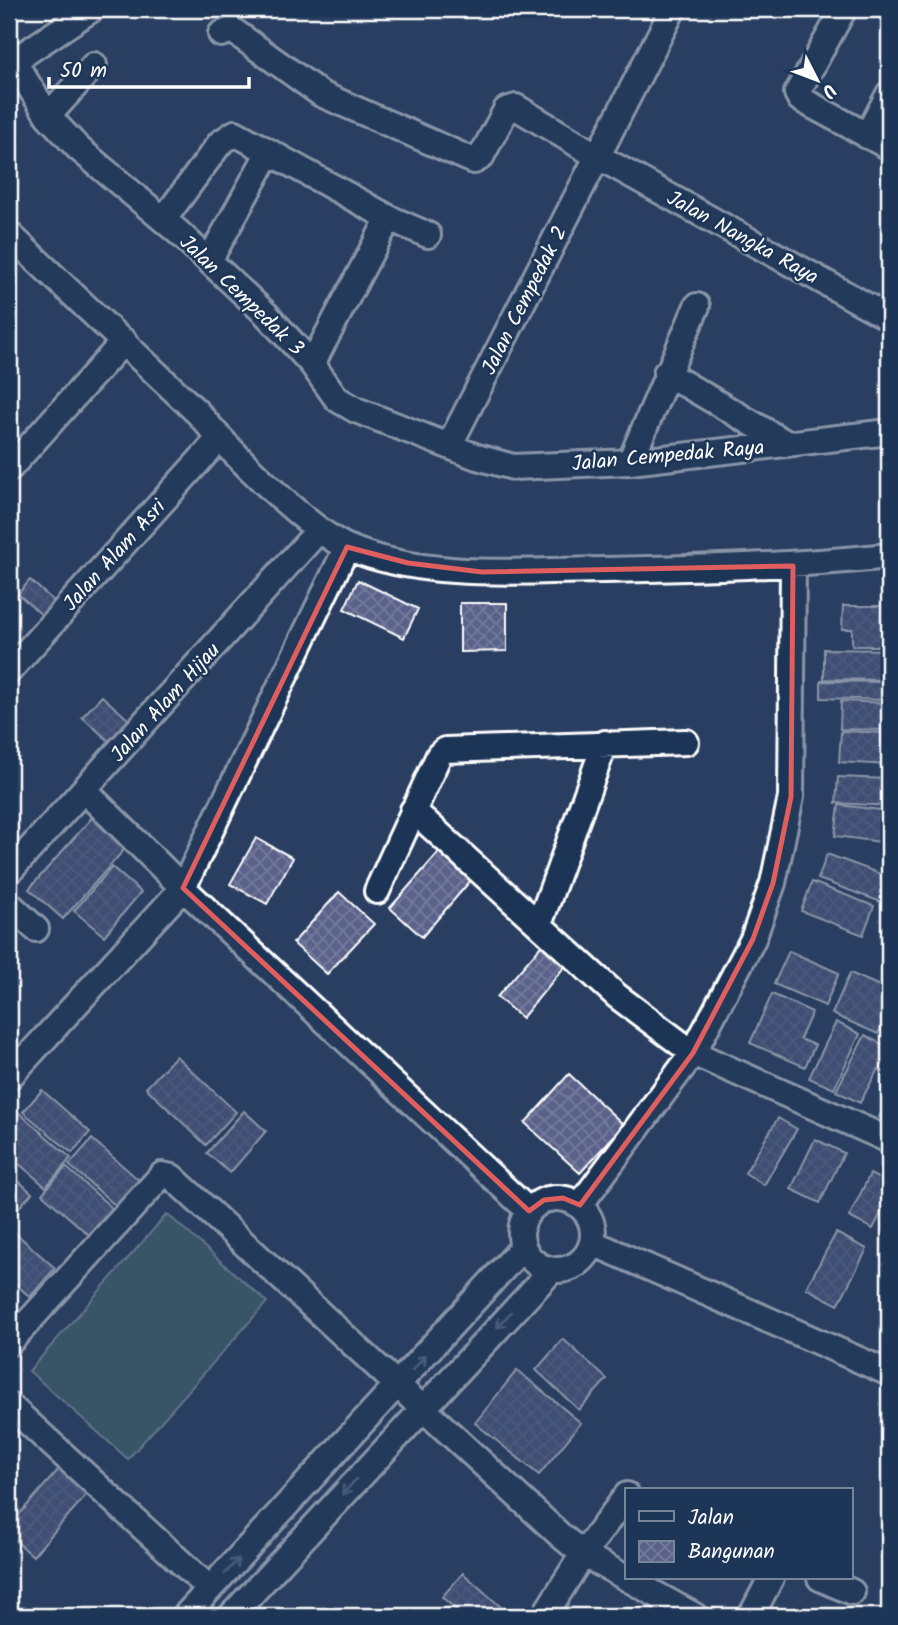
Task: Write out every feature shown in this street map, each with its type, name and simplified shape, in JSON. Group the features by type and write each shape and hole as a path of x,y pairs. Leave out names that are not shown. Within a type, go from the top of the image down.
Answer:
{"street":[{"path":"10,60 92,9"},
{"name":"Jalan Cempedak 2","path":"450,444 673,9"},
{"path":"844,9 797,93 800,99 889,147"},
{"name":"Jalan Nangka Raya","path":"221,34 232,30 239,34 321,94 474,161 481,157 506,110 516,107 597,156 889,318"},
{"name":"Jalan Cempedak 3","path":"10,60 48,116 78,148 164,219 274,321 312,364 324,385 346,405 450,444"},
{"path":"48,116 94,65"},
{"path":"867,136 889,94"},
{"path":"164,219 226,138 235,134 389,218 428,235"},
{"path":"209,261 270,152"},
{"path":"312,364 389,218"},
{"path":"14,249 124,341 198,413 219,439 319,530 347,547 408,563 482,572 793,566 889,556"},
{"path":"630,462 666,373 698,306"},
{"path":"9,469 124,341"},
{"path":"666,373 786,443"},
{"name":"Jalan Cempedak Raya","path":"450,444 477,457 513,467 630,462 889,432"},
{"name":"Jalan Alam Asri","path":"9,671 219,439"},
{"name":"Jalan Alam Hijau","path":"9,872 319,530"},
{"path":"9,1077 183,888 347,547"},
{"path":"580,1205 693,1053 753,939 773,883 791,797 794,735 793,566"},
{"path":"377,891 413,810 444,750 686,742"},
{"path":"539,925 605,743"},
{"path":"85,791 183,888 529,1211"},
{"path":"413,810 617,996 693,1053 889,1140"},
{"path":"9,904 36,929"},
{"path":"9,1343 162,1175 172,1177 583,1553 625,1577"},
{"path":"563,1198 580,1205 592,1222 593,1243 584,1259 569,1269 551,1271 534,1263 523,1247 521,1228 529,1211 544,1200 563,1198"},
{"path":"593,1243 889,1373"},
{"path":"185,1616 523,1247"},
{"path":"231,1616 551,1271"},
{"path":"9,1405 210,1589"},
{"path":"544,1616 583,1553 625,1498"},
{"path":"631,1580 695,1616"},
{"path":"751,1616 770,1580"},
{"path":"825,1580 852,1592"}],"highlighted area":[{"path":"347,547 408,563 482,572 793,566 791,797 773,883 753,939 693,1053 580,1205 563,1198 544,1200 529,1211 183,888"}],"shaded area":[{"path":"9,1599 33,1616 9,1616"}],"green space":[{"path":"167,1214 267,1302 128,1459 29,1371"}],"building":[{"path":"30,580 56,603 44,617 18,594"},
{"path":"358,580 418,609 404,638 344,609"},
{"path":"460,603 507,603 507,651 460,652"},
{"path":"843,606 889,606 889,646 852,646 852,629 842,629"},
{"path":"824,649 889,650 889,680 824,679"},
{"path":"821,681 889,682 889,700 821,698"},
{"path":"102,696 129,720 110,742 82,717"},
{"path":"841,701 889,703 889,730 840,729"},
{"path":"841,731 889,733 889,765 839,762"},
{"path":"838,777 889,779 889,806 836,803"},
{"path":"839,805 889,811 889,843 835,836"},
{"path":"96,813 130,843 63,919 29,889"},
{"path":"256,838 293,858 267,904 230,884"},
{"path":"439,852 471,880 422,937 390,908"},
{"path":"827,854 889,877 881,902 818,879"},
{"path":"112,867 141,892 104,936 74,911"},
{"path":"812,882 874,906 863,935 801,911"},
{"path":"339,892 374,924 327,974 293,943"},
{"path":"547,939 571,959 522,1018 497,997"},
{"path":"789,951 839,973 825,1006 774,984"},
{"path":"850,973 889,990 889,1008 878,1034 832,1014"},
{"path":"772,994 812,1012 800,1039 815,1045 805,1067 750,1043"},
{"path":"836,1022 860,1034 834,1089 809,1078"},
{"path":"865,1035 889,1048 889,1075 878,1069 860,1103 836,1091"},
{"path":"176,1056 236,1112 206,1145 146,1088"},
{"path":"569,1074 624,1125 580,1173 525,1123"},
{"path":"42,1090 90,1132 72,1153 23,1112"},
{"path":"889,1097 889,1123 879,1117"},
{"path":"11,1106 71,1158 46,1187 9,1155"},
{"path":"244,1111 266,1131 230,1173 207,1153"},
{"path":"778,1118 797,1129 764,1185 745,1173"},
{"path":"92,1139 139,1180 116,1206 69,1165"},
{"path":"815,1139 844,1153 820,1203 791,1189"},
{"path":"66,1167 112,1208 89,1235 42,1194"},
{"path":"9,1172 32,1193 14,1213 9,1208"},
{"path":"870,1174 889,1184 889,1197 873,1229 849,1217"},
{"path":"11,1229 55,1268 30,1297 9,1278"},
{"path":"836,1233 867,1249 838,1305 806,1288"},
{"path":"563,1339 607,1379 579,1410 536,1370"},
{"path":"517,1370 581,1423 539,1475 475,1423"},
{"path":"59,1469 87,1494 33,1556 9,1535 9,1526"},
{"path":"463,1573 511,1616 463,1616 442,1597"}]}
